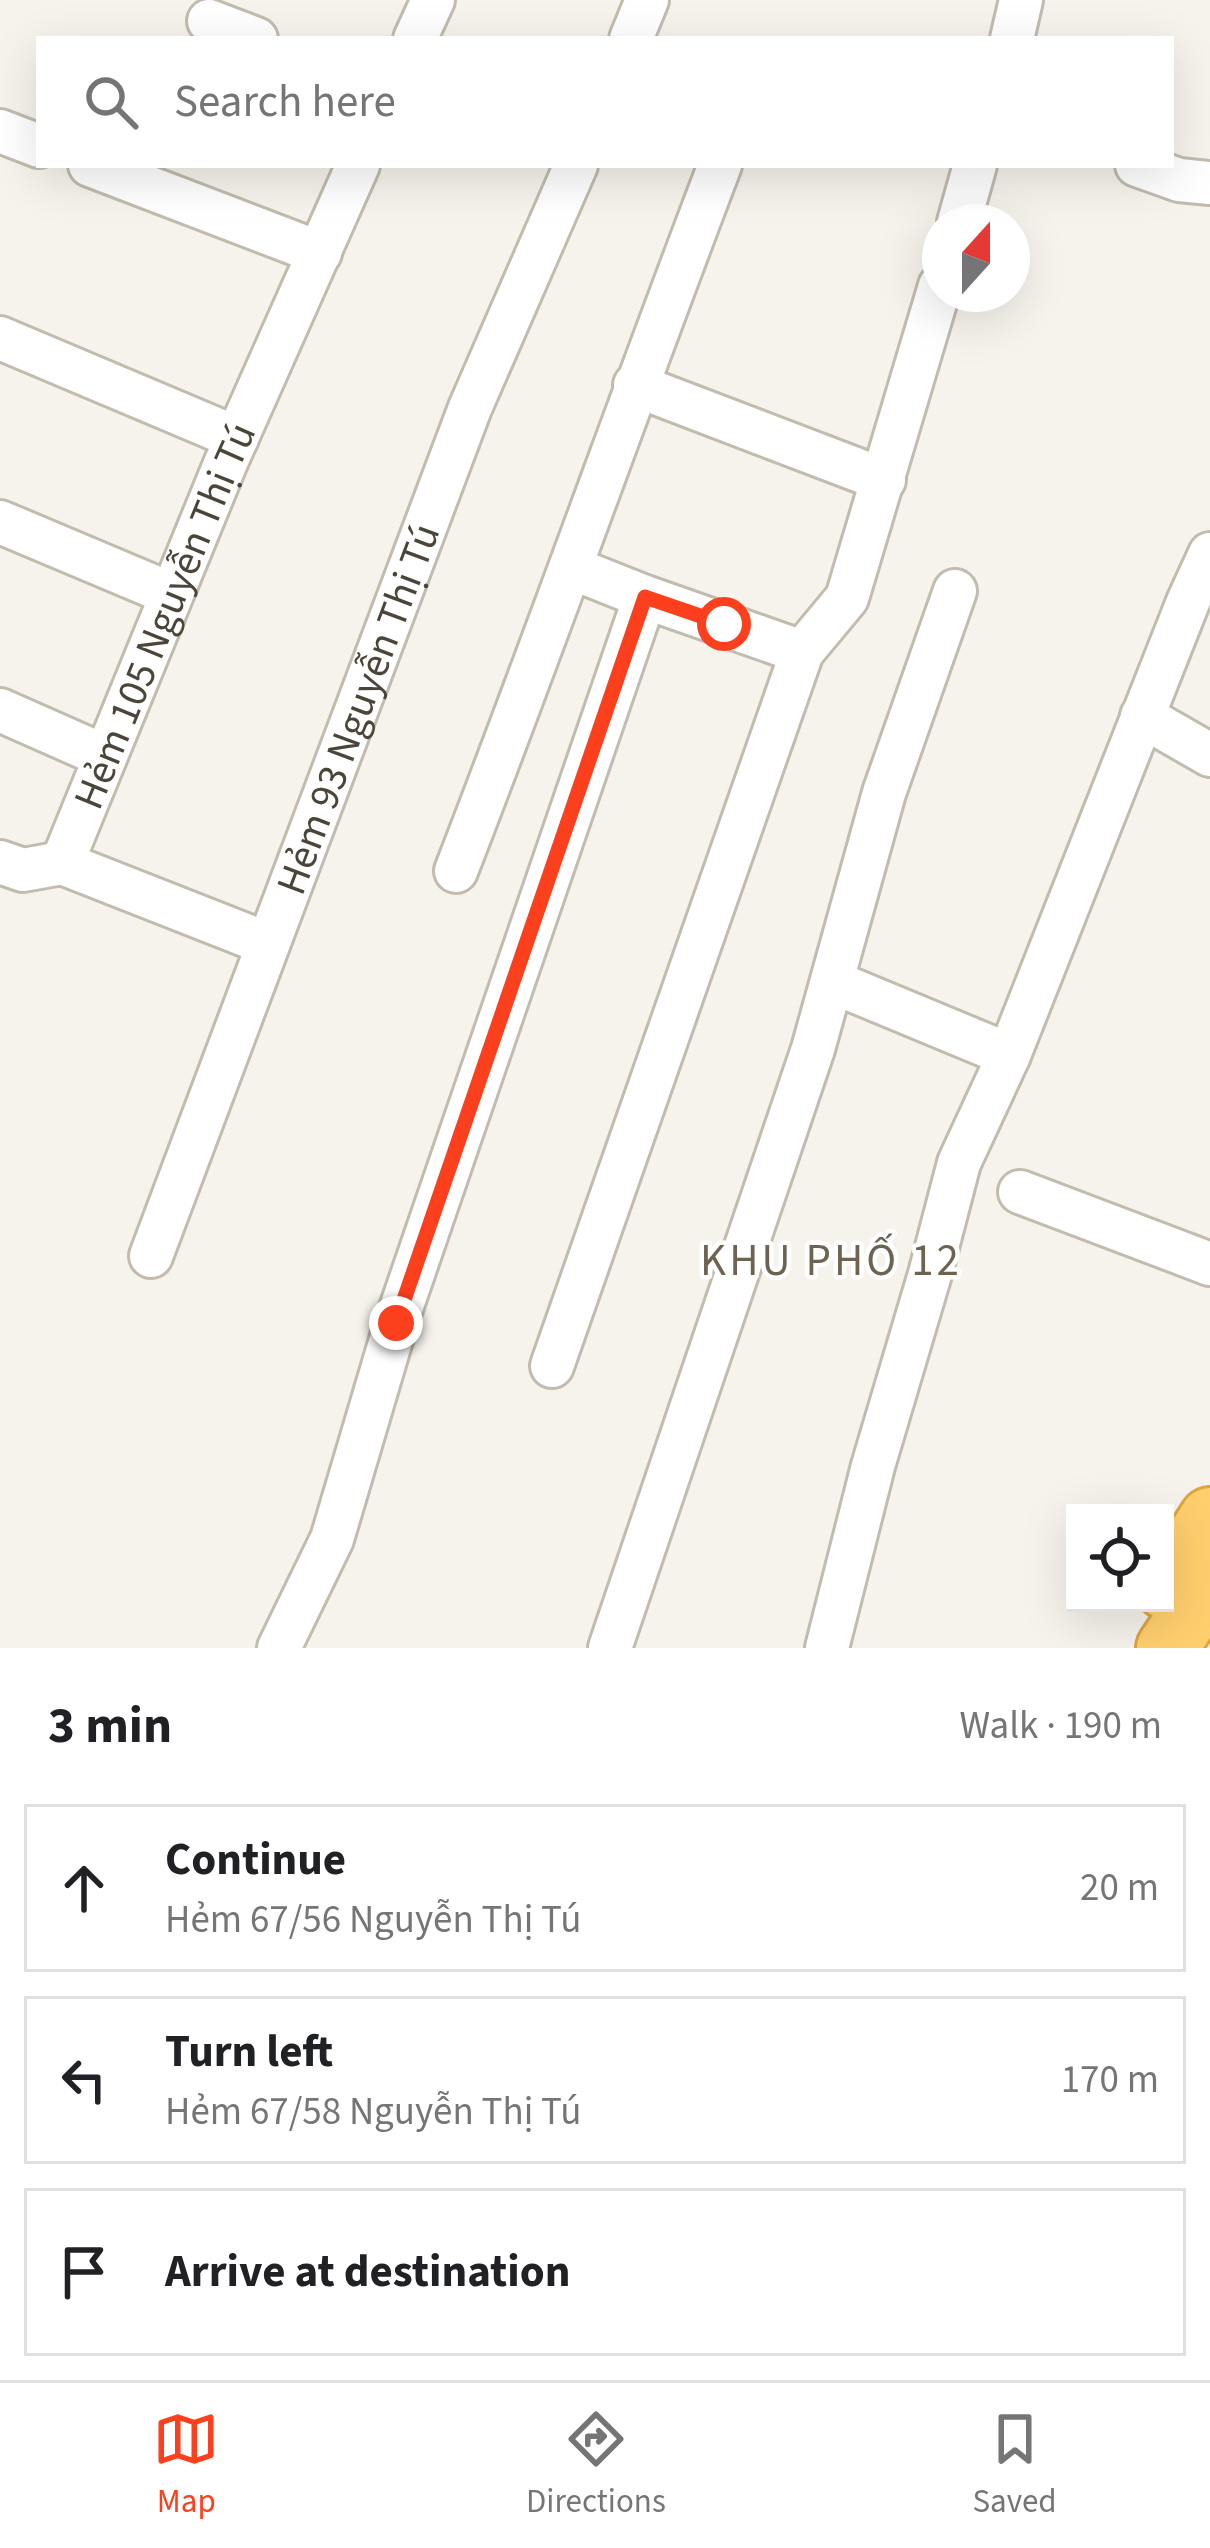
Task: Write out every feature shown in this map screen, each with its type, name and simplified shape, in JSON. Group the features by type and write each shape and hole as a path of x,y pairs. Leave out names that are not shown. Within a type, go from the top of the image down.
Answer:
{"highway":[{"path":"1174,1574 1210,1518"},
{"path":"1167,1648 1210,1584"},
{"path":"1126,1648 1149,1612"}],"street":[{"path":"632,36 647,0"},
{"path":"1013,36 1021,0"},
{"path":"208,21 248,36"},
{"path":"0,131 36,145"},
{"path":"98,168 320,253"},
{"name":"Hẻm 105 Nguyễn Thị Tú","path":"268,944 62,863 237,438 357,168"},
{"name":"Hẻm 93 Nguyễn Thị Tú","path":"151,1256 470,408 575,168"},
{"path":"456,872 719,168"},
{"path":"964,204 974,168"},
{"path":"1145,168 1179,180 1210,183"},
{"path":"553,1366 802,652 847,598 932,312"},
{"path":"0,338 237,438"},
{"path":"635,385 884,480"},
{"path":"0,522 171,594"},
{"path":"827,1648 959,1163 1009,1054 1210,554"},
{"path":"572,568 802,652"},
{"path":"610,1648 813,1049 884,794 955,591"},
{"path":"279,1648 332,1539 396,1323 645,597"},
{"path":"0,710 104,756"},
{"path":"1142,716 1210,755"},
{"path":"0,862 23,871 62,863"},
{"path":"833,982 1009,1054"},
{"path":"1019,1192 1210,1264"}],"district":[{"name":"KHU PHỐ 12","path":"831,1259"}],"route":[{"path":"396,1323 645,597 724,624"}]}
